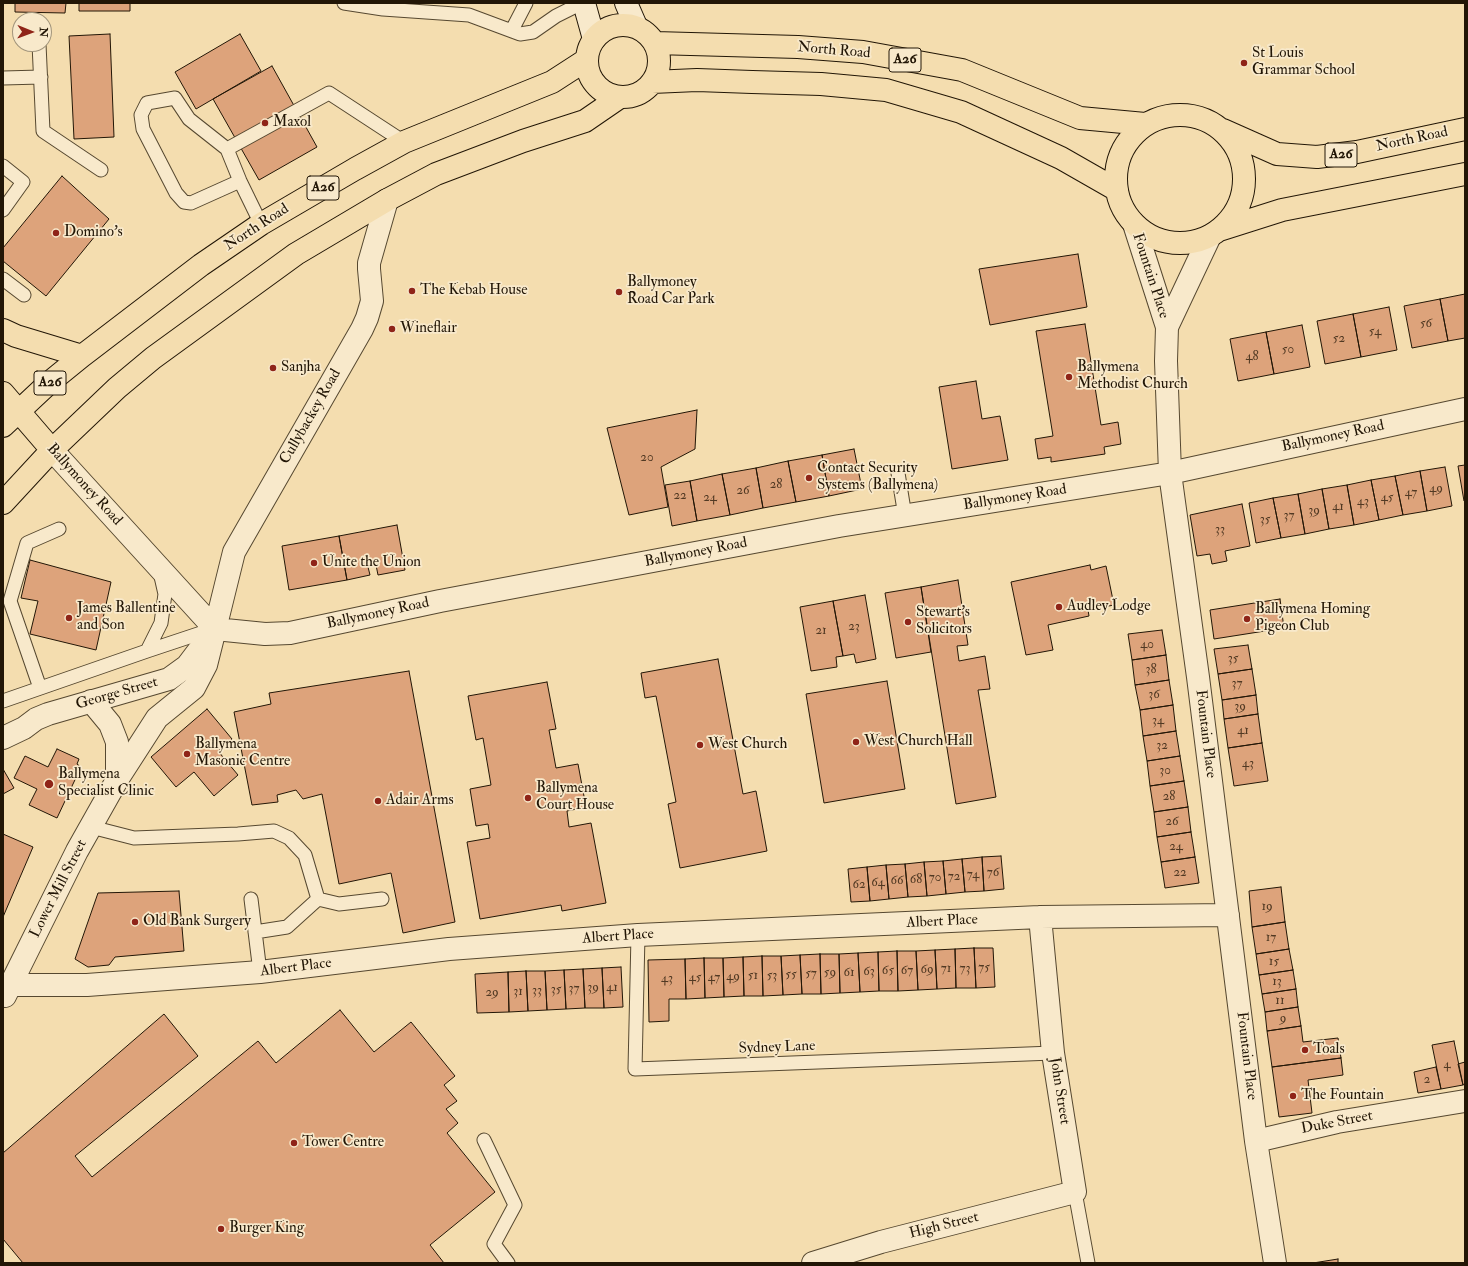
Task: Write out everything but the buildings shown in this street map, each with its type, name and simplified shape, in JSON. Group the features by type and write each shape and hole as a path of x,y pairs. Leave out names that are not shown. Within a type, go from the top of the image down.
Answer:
{"main road":[{"path":"624,24 636,26 643,30 655,43 658,53 659,63 657,73 652,82 643,91 632,96 620,97 609,95 600,89 592,81 586,60 588,49 594,39 602,31 613,25 624,24"},
{"name":"North Road","path":"655,43 798,47 863,52 962,70 1080,118 1145,124"},
{"name":"North Road","path":"11,418 50,382 82,356 201,265 261,224 354,169 404,142 552,82 586,60"},
{"name":"A26","path":"652,82 697,80 821,84 886,90 961,112 1061,158 1117,190"},
{"path":"3,503 52,450 117,388 153,358 296,254 387,200 436,174 523,141 585,121 620,97"},
{"name":"A26","path":"1214,233 1232,216 1241,199 1245,180 1242,160 1234,143 1220,129 1192,115 1176,114 1159,118 1145,124 1133,135 1122,151 1116,170 1117,190 1123,208 1134,224 1149,236 1168,242 1186,243 1204,239 1214,233 1282,210 1465,174"},
{"name":"North Road","path":"1220,129 1277,154 1317,158 1358,152 1465,129"},
{"path":"3,330 23,338 82,356"},
{"name":"Ballymoney Road","path":"3,393 11,418 52,450"}],"street":[{"path":"583,3 594,39"},
{"path":"626,3 636,26"},
{"name":"Cullybackey Road","path":"215,629 234,552 367,318 372,301 369,269 370,263 387,200"},
{"name":"Fountain Place","path":"1134,224 1167,327 1166,361 1170,472 1197,669 1256,1141 1275,1263"},
{"name":"Fountain Place","path":"1167,327 1214,233"},
{"name":"Ballymoney Road","path":"52,450 215,629 265,634 290,633 440,601 839,526 1170,472 1465,409"},
{"name":"George Street","path":"3,738 48,714 169,679 187,666 215,629"},
{"name":"Lower Mill Street","path":"7,992 77,851 117,780 157,718 194,688 206,665 215,629"},
{"name":"Lower Mill Street","path":"91,701 110,724 117,742 117,780"},
{"name":"Albert Place","path":"7,992 260,972 449,949 638,935 1040,917 1228,915"},
{"name":"John Street","path":"1040,917 1053,1053 1076,1192"},
{"name":"Duke Street","path":"1256,1141 1337,1122 1465,1101"},
{"name":"High Street","path":"813,1263 880,1242 1076,1192"}],"lane":[{"path":"344,3 383,9 469,15 520,34 529,33 556,16 583,3"},
{"path":"512,30 526,3"},
{"path":"39,52 43,131 101,170"},
{"path":"3,78 41,77"},
{"path":"227,149 329,93 404,142"},
{"path":"240,182 191,203 184,202 176,193 143,129 141,115 147,103 175,98 189,119 227,149 240,182 261,224"},
{"path":"3,166 23,182 3,210"},
{"path":"3,279 24,295"},
{"path":"898,473 905,516"},
{"path":"40,688 10,601 27,543 59,529"},
{"path":"146,651 160,623 165,594 159,568"},
{"path":"3,701 146,651 215,629"},
{"path":"91,827 134,838 274,831 289,838 306,855 318,898"},
{"path":"318,898 339,904 382,899"},
{"path":"255,932 287,927 318,898"},
{"path":"251,899 260,972"},
{"name":"Sydney Lane","path":"638,935 635,1069 1053,1053"},
{"path":"484,1140 514,1205 494,1244 508,1263"},
{"name":"John Street","path":"1076,1192 1088,1263"}],"place":[{"name":"St Louis Grammar School","path":"1244,63"},
{"name":"Maxol","path":"265,123"},
{"name":"Domino's","path":"56,233"},
{"name":"The Kebab House","path":"412,291"},
{"name":"Ballymoney Road Car Park","path":"619,292"},
{"name":"Wineflair","path":"392,329"},
{"name":"Sanjha","path":"273,368"},
{"name":"Ballymena Methodist Church","path":"1069,377"},
{"name":"Contact Security Systems (Ballymena)","path":"809,478"},
{"name":"Unite the Union","path":"314,563"},
{"name":"Audley Lodge","path":"1059,607"},
{"name":"James Ballentine and Son","path":"69,618"},
{"name":"Ballymena Homing Pigeon Club","path":"1247,619"},
{"name":"Stewart's Solicitors","path":"908,622"},
{"name":"West Church Hall","path":"856,742"},
{"name":"West Church","path":"700,745"},
{"name":"Ballymena Masonic Centre","path":"187,754"},
{"name":"Ballymena Specialist Clinic","path":"49,784"},
{"name":"Ballymena Court House","path":"528,798"},
{"name":"Adair Arms","path":"378,801"},
{"name":"Old Bank Surgery","path":"135,922"},
{"name":"Toals","path":"1305,1050"},
{"name":"The Fountain","path":"1293,1096"},
{"name":"Tower Centre","path":"294,1143"},
{"name":"Burger King","path":"221,1229"}]}
